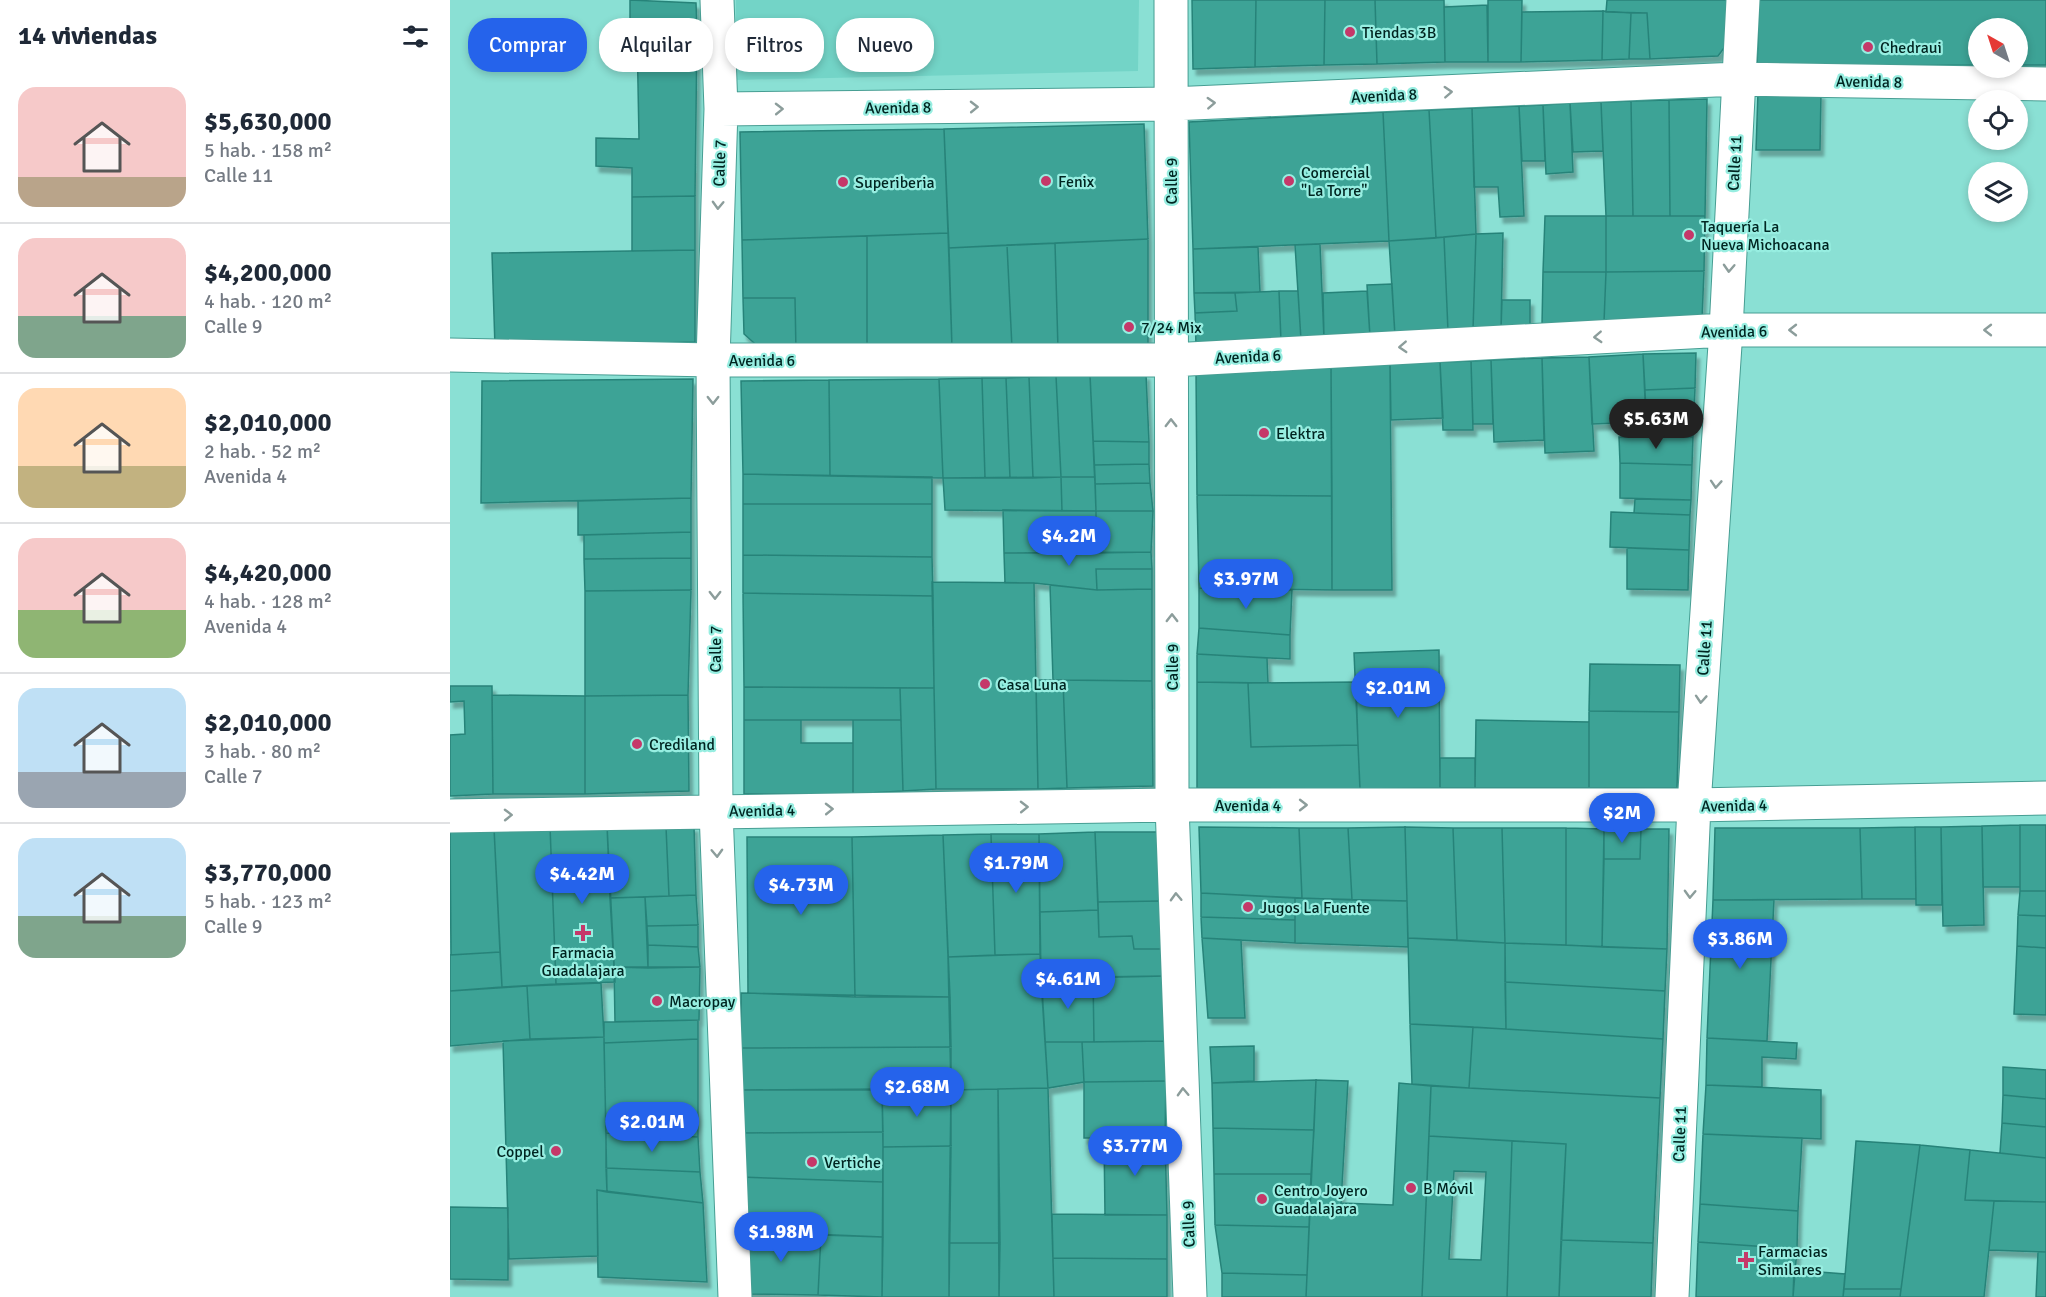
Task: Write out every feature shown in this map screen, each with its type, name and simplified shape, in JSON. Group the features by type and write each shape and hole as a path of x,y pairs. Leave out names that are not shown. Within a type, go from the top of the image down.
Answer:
{"street":[{"name":"Calle 7","path":"717,0 721,109 713,360 716,811 735,1297"},
{"name":"Calle 9","path":"1171,0 1172,805 1191,1297"},
{"name":"Calle 11","path":"1672,1297 1694,806 1726,330 1743,0"},
{"name":"Avenida 8","path":"721,109 1171,104 1738,79 2046,84"},
{"name":"Avenida 6","path":"450,355 713,360 1171,360 1726,330 2046,330"},
{"name":"Avenida 4","path":"450,816 1172,805 1694,806 2046,798"}],"shaded area":[{"path":"736,0 1139,0 1138,71 735,80 735,72 824,72 824,18 736,18"}],"building":[{"path":"630,0 696,3 697,18 630,18"},
{"path":"1192,0 1256,0 1255,67 1193,69"},
{"path":"1256,0 1325,0 1324,65 1255,67"},
{"name":"Tiendas 3B","path":"1325,0 1375,0 1377,64 1324,65"},
{"path":"1375,0 1444,0 1445,62 1377,64"},
{"path":"1488,0 1522,0 1521,62 1488,62"},
{"path":"1607,0 1728,0 1727,44 1718,56 1650,59 1647,13 1606,12"},
{"name":"Chedraui","path":"1759,0 2046,0 2046,65 2028,65 2028,18 1968,18 1968,65 1757,67"},
{"path":"1487,5 1488,62 1445,62 1444,7"},
{"path":"1603,11 1602,60 1521,62 1522,12"},
{"path":"1603,11 1631,13 1629,59 1602,60"},
{"path":"1631,13 1647,13 1650,59 1629,59"},
{"path":"638,72 697,72 695,196 632,197 632,168 596,166 596,138 639,139"},
{"path":"1758,92 1821,93 1820,150 1756,150"},
{"path":"1707,99 1705,216 1670,216 1669,100"},
{"path":"1669,100 1670,216 1633,216 1631,101"},
{"path":"1631,101 1633,216 1606,216 1601,102"},
{"path":"1601,102 1603,151 1573,152 1570,103"},
{"path":"1570,103 1573,172 1546,174 1543,105"},
{"path":"1543,105 1545,161 1522,161 1519,106"},
{"path":"1519,106 1524,216 1500,217 1498,187 1474,187 1472,108"},
{"path":"1472,108 1476,234 1436,238 1429,110"},
{"path":"1429,110 1436,238 1389,241 1383,112"},
{"name":"Comercial \"La Torre\"","path":"1383,112 1389,241 1193,249 1189,122"},
{"name":"Fenix","path":"1144,124 1148,239 949,248 944,129"},
{"name":"Superiberia","path":"944,129 948,233 742,240 740,132"},
{"path":"695,196 695,250 632,251 632,197"},
{"path":"1545,216 1606,216 1606,272 1543,272"},
{"path":"1606,216 1705,216 1704,271 1606,272"},
{"path":"948,233 952,348 867,350 867,236"},
{"path":"1503,233 1501,329 1473,330 1476,234"},
{"path":"1476,234 1473,330 1448,331 1444,237"},
{"path":"867,236 867,350 796,351 795,298 743,298 742,240"},
{"path":"1444,237 1448,331 1395,336 1389,241"},
{"path":"1148,239 1148,348 1058,349 1055,243"},
{"path":"1055,243 1058,349 1012,348 1007,245"},
{"path":"1320,244 1324,339 1301,340 1295,245"},
{"path":"1007,245 1012,348 952,348 949,248"},
{"path":"1258,247 1260,292 1194,293 1193,249"},
{"path":"695,250 695,342 495,347 492,253"},
{"path":"1704,271 1702,319 1604,322 1606,272"},
{"path":"1543,272 1606,272 1604,322 1542,325"},
{"path":"1392,284 1395,336 1370,337 1367,285"},
{"path":"1279,291 1281,341 1196,346 1195,313 1237,311 1235,293"},
{"path":"1279,291 1298,291 1301,340 1281,341"},
{"path":"1367,291 1370,337 1324,339 1323,293"},
{"path":"1194,293 1235,293 1237,311 1195,313"},
{"path":"743,298 795,298 796,351 762,350 744,334"},
{"path":"1502,300 1530,300 1530,328 1501,329"},
{"path":"1696,353 1695,388 1645,390 1643,354"},
{"path":"1643,354 1646,422 1592,424 1589,357"},
{"path":"1589,357 1594,451 1545,453 1542,358"},
{"path":"1542,358 1544,440 1494,442 1491,360"},
{"path":"1491,360 1493,424 1473,424 1471,361"},
{"path":"1471,361 1473,430 1443,430 1440,362"},
{"path":"1440,362 1443,418 1391,420 1390,364"},
{"path":"1390,364 1392,590 1332,590 1331,366"},
{"name":"Elektra","path":"1331,366 1332,496 1197,495 1196,371"},
{"path":"1146,374 1149,442 1093,441 1090,375"},
{"path":"1090,375 1095,477 1061,477 1056,376"},
{"path":"1056,376 1061,477 1033,478 1029,377"},
{"path":"1029,377 1033,478 1010,478 1006,378"},
{"path":"982,378 985,478 943,478 939,379"},
{"path":"982,378 1006,378 1010,478 985,478"},
{"path":"693,379 691,498 481,503 482,381"},
{"path":"939,379 943,478 830,476 829,380"},
{"path":"829,380 830,476 743,474 741,381"},
{"path":"1695,388 1693,437 1647,437 1645,390"},
{"path":"1619,437 1693,437 1692,465 1620,463"},
{"path":"1093,441 1149,442 1149,464 1094,465"},
{"path":"1620,463 1692,465 1691,500 1620,498"},
{"path":"1149,464 1150,483 1095,484 1094,465"},
{"path":"743,474 932,477 932,504 743,504"},
{"path":"1061,477 1062,511 945,510 943,478"},
{"path":"1061,477 1095,477 1096,511 1062,511"},
{"path":"1150,483 1153,511 1096,511 1095,484"},
{"path":"1197,495 1332,496 1332,590 1199,588"},
{"path":"691,498 691,532 578,535 578,501"},
{"path":"1635,499 1691,500 1690,515 1634,513"},
{"path":"743,504 932,504 932,557 743,555"},
{"path":"1003,510 1096,511 1096,553 1004,553"},
{"path":"1096,511 1153,511 1151,552 1096,553"},
{"path":"1611,512 1690,515 1689,550 1610,547"},
{"path":"691,532 691,558 584,559 584,535"},
{"path":"1627,548 1689,550 1688,590 1627,589"},
{"path":"1151,552 1152,569 1096,569 1097,590 1034,583 1005,583 1004,553"},
{"path":"743,555 932,557 933,596 743,593"},
{"path":"691,558 691,590 585,591 584,559"},
{"path":"1096,569 1152,569 1152,589 1097,590"},
{"name":"Casa Luna","path":"932,582 1034,583 1038,789 936,789"},
{"path":"1050,585 1097,590 1152,589 1152,681 1053,680"},
{"path":"1199,588 1292,590 1290,635 1199,628"},
{"path":"691,590 688,695 585,696 585,591"},
{"path":"743,593 933,596 934,688 744,687"},
{"path":"1199,628 1290,635 1290,659 1197,654"},
{"path":"1439,650 1440,788 1360,789 1354,653"},
{"path":"1197,654 1267,658 1268,683 1197,682"},
{"path":"1590,664 1680,665 1679,712 1589,711"},
{"path":"1036,680 1063,680 1067,788 1038,789"},
{"path":"1063,680 1152,681 1153,786 1067,788"},
{"path":"1197,682 1248,683 1251,747 1358,745 1360,789 1197,788"},
{"path":"1356,682 1358,745 1251,747 1248,683"},
{"path":"450,686 492,686 493,794 450,796 450,735 465,734 464,701 450,702"},
{"path":"744,687 900,688 901,720 744,720"},
{"path":"900,688 934,688 936,789 903,791"},
{"path":"492,695 585,696 585,794 493,794"},
{"name":"Crediland","path":"688,695 689,791 585,794 585,696"},
{"path":"1589,711 1679,712 1677,788 1589,788"},
{"path":"744,720 801,720 801,743 853,743 853,794 744,794"},
{"path":"853,720 901,720 903,791 853,794"},
{"path":"1476,720 1589,722 1589,788 1475,788"},
{"path":"1440,758 1475,758 1475,788 1440,788"},
{"name":"Farmacia Guadalajara","path":"607,825 615,982 556,984 550,826"},
{"path":"607,825 666,827 669,896 610,898"},
{"path":"2020,825 2046,825 2046,891 2020,891"},
{"path":"2020,825 2020,887 1983,887 1982,826"},
{"path":"550,826 556,984 502,987 494,828"},
{"path":"694,826 696,895 669,896 666,827"},
{"path":"1982,826 1984,925 1943,926 1941,827"},
{"path":"1199,827 1299,828 1302,898 1201,893"},
{"path":"1405,827 1453,828 1457,940 1408,938"},
{"path":"1405,827 1407,901 1352,900 1348,828"},
{"path":"1915,827 1916,899 1862,899 1860,828"},
{"path":"1915,827 1941,827 1942,905 1916,905"},
{"path":"494,828 500,952 451,955 450,829"},
{"path":"1299,828 1348,828 1352,900 1302,898"},
{"path":"1453,828 1502,828 1505,943 1457,940"},
{"path":"1502,828 1566,828 1566,945 1505,943"},
{"path":"1566,828 1604,829 1602,947 1566,945"},
{"path":"1715,828 1860,828 1862,899 1713,900"},
{"path":"1604,829 1641,829 1640,859 1604,859"},
{"path":"1641,829 1669,829 1667,949 1602,947 1604,859 1640,859"},
{"path":"1095,832 1158,832 1161,901 1098,902"},
{"path":"1095,832 1098,910 1040,912 1039,834"},
{"path":"991,834 1039,834 1040,954 995,955"},
{"path":"991,834 995,955 948,957 943,835"},
{"path":"943,835 950,997 855,997 852,837"},
{"path":"747,837 852,837 855,997 748,993"},
{"path":"2020,891 2046,891 2046,916 2018,915"},
{"name":"Jugos La Fuente","path":"1201,893 1295,898 1295,920 1201,917"},
{"path":"696,895 698,925 647,926 645,897"},
{"path":"645,897 648,968 614,967 610,898"},
{"path":"1295,898 1407,901 1408,947 1295,943"},
{"path":"1713,900 1774,900 1767,1041 1707,1038"},
{"path":"1161,901 1163,949 1134,949 1132,936 1099,937 1098,902"},
{"path":"1098,910 1099,937 1132,936 1134,949 1163,949 1164,976 1041,979 1040,912"},
{"path":"2018,915 2046,916 2046,948 2017,946"},
{"path":"1201,917 1295,920 1295,943 1202,938"},
{"path":"698,925 698,947 648,945 647,926"},
{"path":"1202,938 1241,940 1245,1018 1208,1018"},
{"path":"1408,938 1505,943 1506,1029 1410,1024"},
{"path":"1505,943 1667,949 1665,991 1505,982"},
{"path":"648,945 698,947 700,967 648,968"},
{"path":"2017,946 2046,948 2046,1015 2014,1014"},
{"path":"500,952 502,987 450,991 450,955"},
{"path":"1040,954 1048,1088 951,1090 948,957"},
{"name":"Macropay","path":"614,967 700,967 699,1020 615,1022"},
{"path":"1164,976 1165,1041 1094,1042 1093,977"},
{"path":"1093,977 1094,1042 1045,1042 1041,979"},
{"path":"1505,982 1665,991 1663,1039 1506,1029"},
{"path":"601,983 604,1037 530,1039 527,986"},
{"path":"527,986 530,1039 450,1046 450,991"},
{"path":"741,993 950,997 951,1047 741,1048"},
{"path":"698,1020 698,1039 604,1043 604,1022"},
{"path":"1410,1024 1473,1027 1469,1088 1412,1084"},
{"path":"1473,1027 1663,1039 1660,1098 1469,1088"},
{"name":"Coppel","path":"604,1037 607,1192 597,1190 598,1256 509,1259 503,1041"},
{"path":"1707,1038 1797,1043 1796,1059 1762,1057 1762,1087 1706,1085"},
{"path":"698,1039 698,1137 606,1133 604,1043"},
{"path":"1165,1041 1166,1081 1084,1082 1082,1042"},
{"path":"1045,1042 1082,1042 1084,1082 1048,1088"},
{"path":"1254,1046 1254,1081 1212,1083 1210,1047"},
{"path":"951,1047 951,1090 740,1090 741,1048"},
{"path":"2003,1067 2046,1070 2046,1099 2003,1095"},
{"name":"B Móvil","path":"1316,1080 1348,1081 1341,1203 1393,1205 1399,1083 1431,1086 1422,1297 1306,1297"},
{"path":"1316,1080 1314,1130 1213,1128 1212,1083"},
{"path":"1166,1081 1165,1138 1084,1138 1084,1082"},
{"path":"1706,1085 1821,1090 1821,1139 1703,1134"},
{"path":"1431,1086 1660,1098 1653,1243 1561,1240 1566,1144 1429,1136"},
{"path":"1048,1088 1054,1297 999,1297 998,1089"},
{"path":"882,1089 883,1132 740,1133 740,1090"},
{"path":"882,1089 951,1090 951,1146 883,1147"},
{"path":"998,1089 1000,1243 949,1243 951,1090"},
{"path":"2003,1095 2046,1099 2046,1127 2002,1123"},
{"path":"2002,1123 2046,1127 2046,1158 2000,1153"},
{"path":"1213,1128 1314,1130 1311,1174 1214,1174"},
{"name":"Vertiche","path":"883,1132 883,1182 741,1177 740,1133"},
{"path":"606,1133 698,1137 700,1172 606,1168"},
{"path":"1703,1134 1802,1138 1798,1211 1700,1204"},
{"path":"1429,1136 1512,1141 1507,1297 1422,1297","holes":["1454,1171 1486,1172 1481,1260 1449,1259"]},
{"path":"1104,1138 1165,1138 1167,1215 1105,1215"},
{"path":"1512,1141 1566,1144 1559,1297 1507,1297"},
{"path":"1856,1141 1920,1145 1901,1289 1844,1289"},
{"path":"1920,1145 1970,1150 1965,1200 1994,1201 1984,1297 1900,1297"},
{"path":"951,1146 949,1297 882,1297 883,1147"},
{"path":"1970,1150 2046,1158 2046,1202 1965,1200"},
{"path":"606,1168 700,1172 703,1203 607,1192"},
{"name":"Centro Joyero Guadalajara","path":"1214,1174 1311,1174 1309,1227 1215,1225"},
{"path":"741,1177 883,1182 883,1237 742,1231"},
{"path":"597,1190 703,1203 707,1282 598,1277"},
{"path":"1994,1201 2046,1202 2046,1252 1989,1250"},
{"path":"1700,1204 1798,1211 1797,1249 1698,1242"},
{"path":"450,1207 508,1208 508,1280 450,1279"},
{"path":"1052,1214 1167,1215 1167,1259 1053,1258"},
{"path":"1215,1225 1309,1227 1307,1275 1222,1273"},
{"path":"742,1231 821,1235 818,1295 744,1294"},
{"path":"821,1235 883,1237 882,1297 818,1295"},
{"path":"1561,1240 1653,1243 1651,1297 1559,1297"},
{"name":"Farmacias Similares","path":"1698,1242 1797,1249 1793,1297 1696,1297"},
{"path":"949,1243 1000,1243 999,1297 949,1297"},
{"path":"2038,1252 2046,1252 2046,1297 2036,1297"},
{"path":"1053,1258 1167,1259 1167,1297 1054,1297"},
{"path":"1794,1270 1845,1274 1843,1297 1793,1297"},
{"path":"1222,1273 1307,1275 1306,1297 1222,1297"},
{"path":"1844,1289 1901,1289 1900,1297 1843,1297"}],"place":[{"name":"Tiendas 3B","path":"1350,32"},
{"name":"Chedraui","path":"1868,47"},
{"name":"Fenix","path":"1046,181"},
{"name":"Comercial \"La Torre\"","path":"1289,181"},
{"name":"Superiberia","path":"843,182"},
{"name":"Taquería La Nueva Michoacana","path":"1689,235"},
{"name":"7/24 Mix","path":"1129,327"},
{"name":"Elektra","path":"1264,433"},
{"name":"Casa Luna","path":"985,684"},
{"name":"Crediland","path":"637,744"},
{"name":"Jugos La Fuente","path":"1248,907"},
{"name":"Farmacia Guadalajara","path":"583,933"},
{"name":"Macropay","path":"657,1001"},
{"name":"Coppel","path":"556,1151"},
{"name":"Vertiche","path":"812,1162"},
{"name":"B Móvil","path":"1411,1188"},
{"name":"Centro Joyero Guadalajara","path":"1262,1199"},
{"name":"Farmacias Similares","path":"1746,1260"}]}
